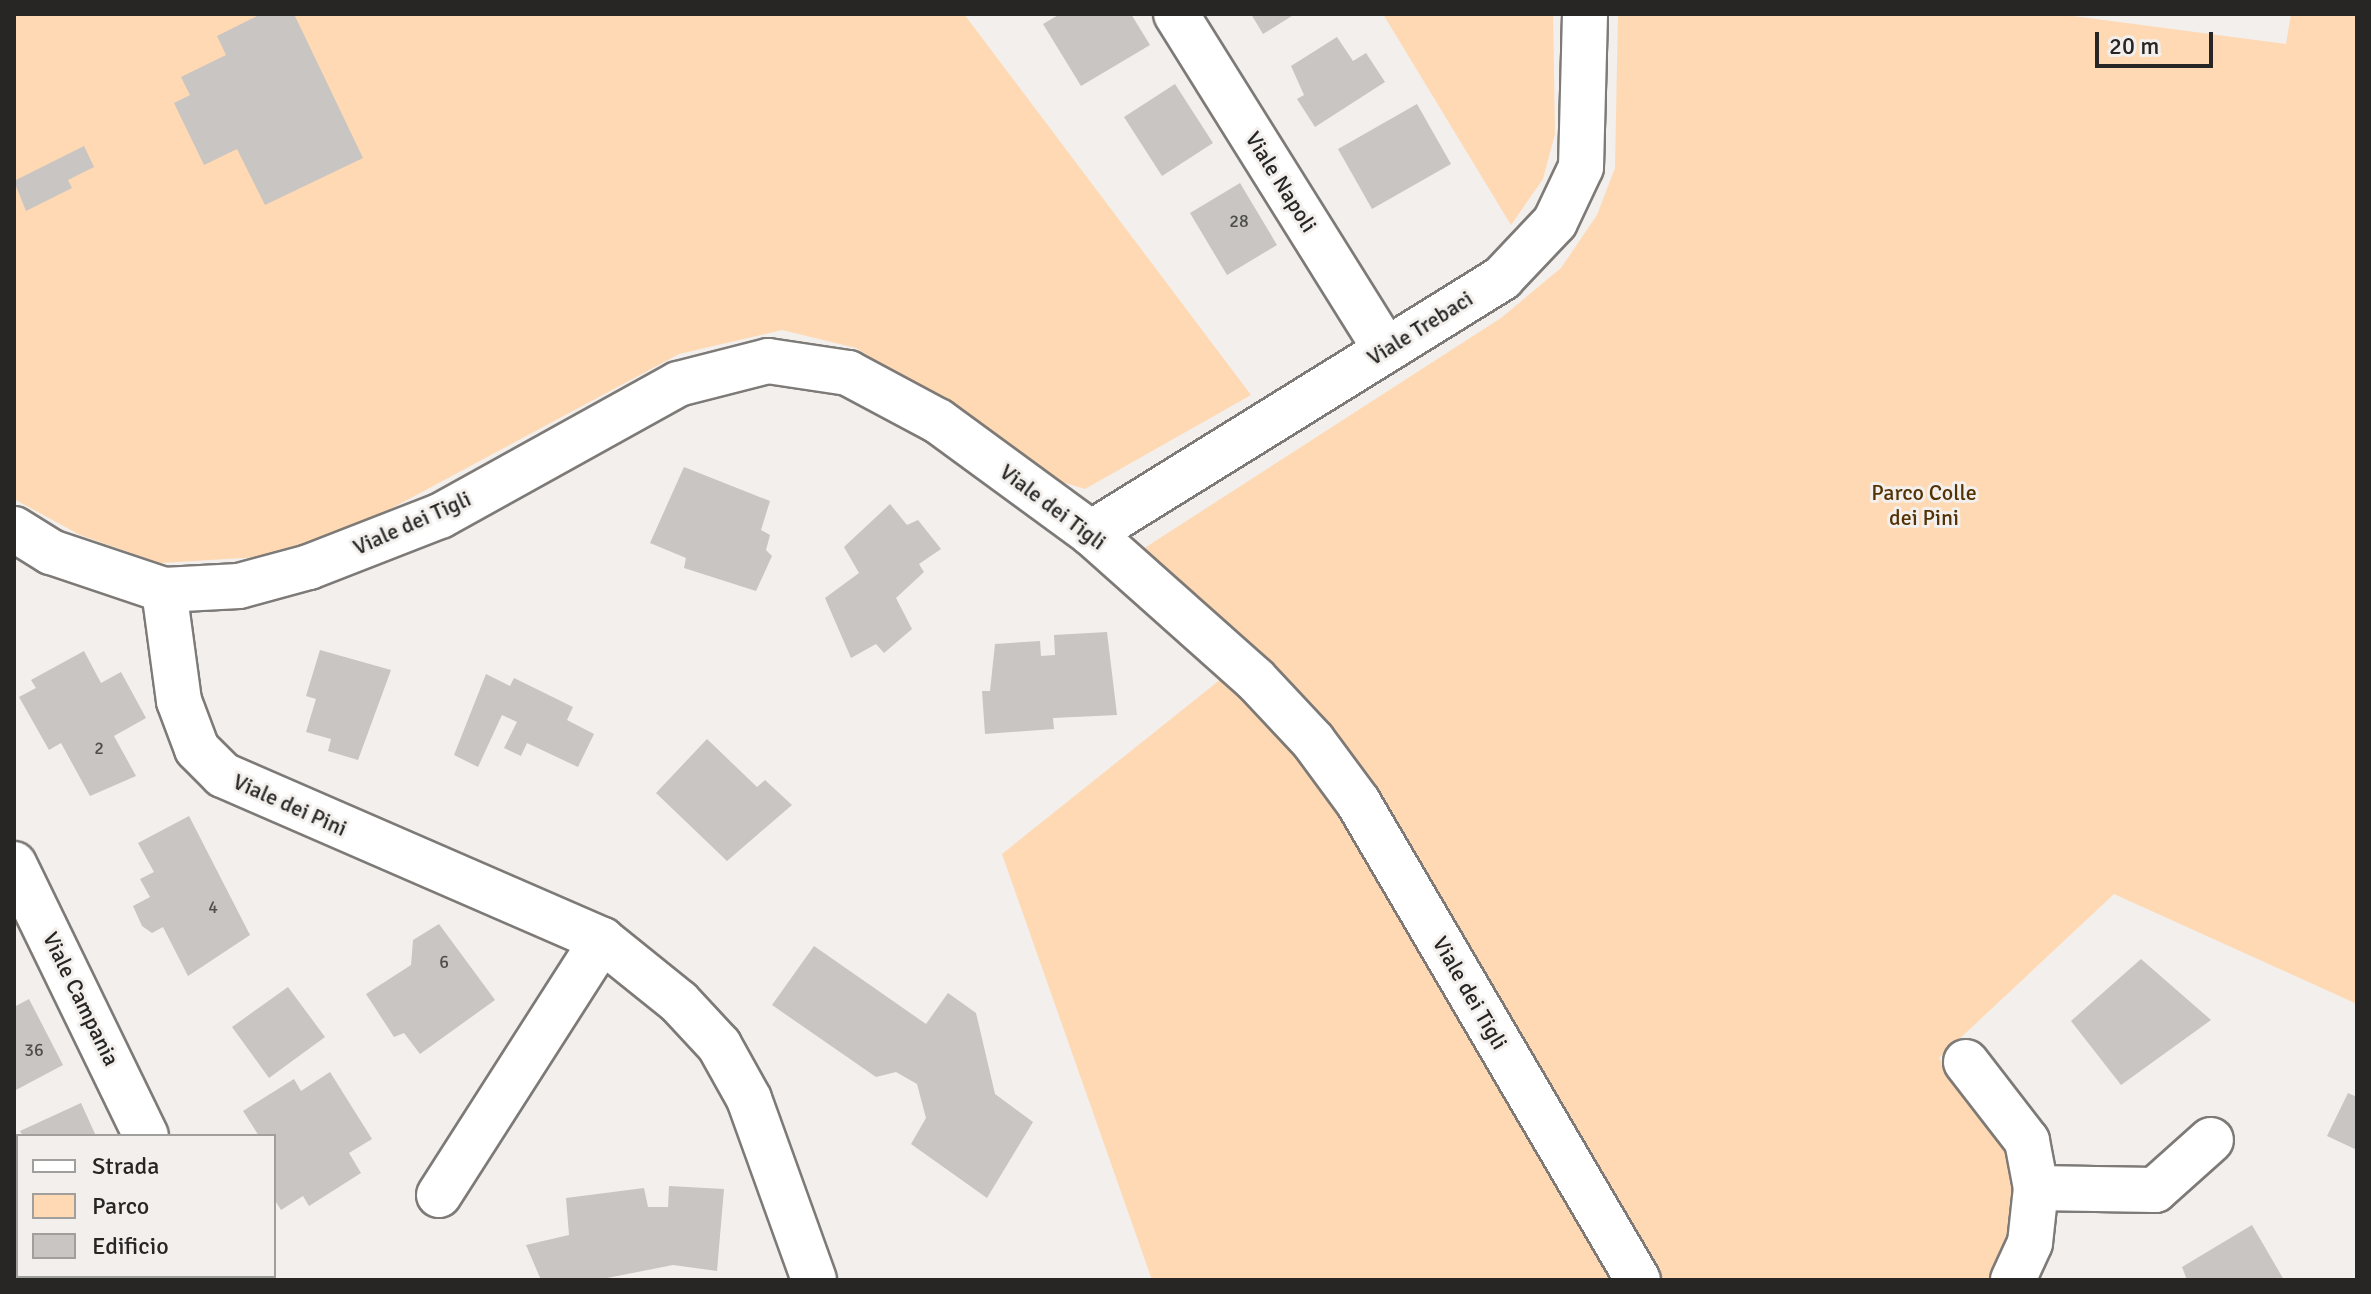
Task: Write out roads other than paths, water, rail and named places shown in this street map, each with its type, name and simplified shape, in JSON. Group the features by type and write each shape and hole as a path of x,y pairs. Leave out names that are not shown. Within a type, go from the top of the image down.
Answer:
{"street":[{"name":"Viale Napoli","path":"1176,14 1386,350"},
{"name":"Viale Trebaci","path":"1091,533 1502,278 1555,222 1581,167 1585,14"},
{"name":"Viale dei Tigli","path":"164,590 239,586 309,567 440,516 678,384 768,361 848,373 938,421 1091,533 1255,679 1358,802 1638,1280"},
{"path":"14,529 51,552 164,590"},
{"name":"Viale dei Pini","path":"164,590 179,701 197,749 223,775 602,940 679,1002 719,1045 749,1099 814,1280"},
{"name":"Viale Campania","path":"14,864 145,1134"},
{"path":"439,1195 602,940"},
{"path":"1966,1062 2027,1141 2036,1188 2030,1243 2013,1280"},
{"path":"2036,1188 2155,1190 2211,1140"}],"park label":[{"name":"Parco Colle dei Pini","path":"1924,504"}]}
